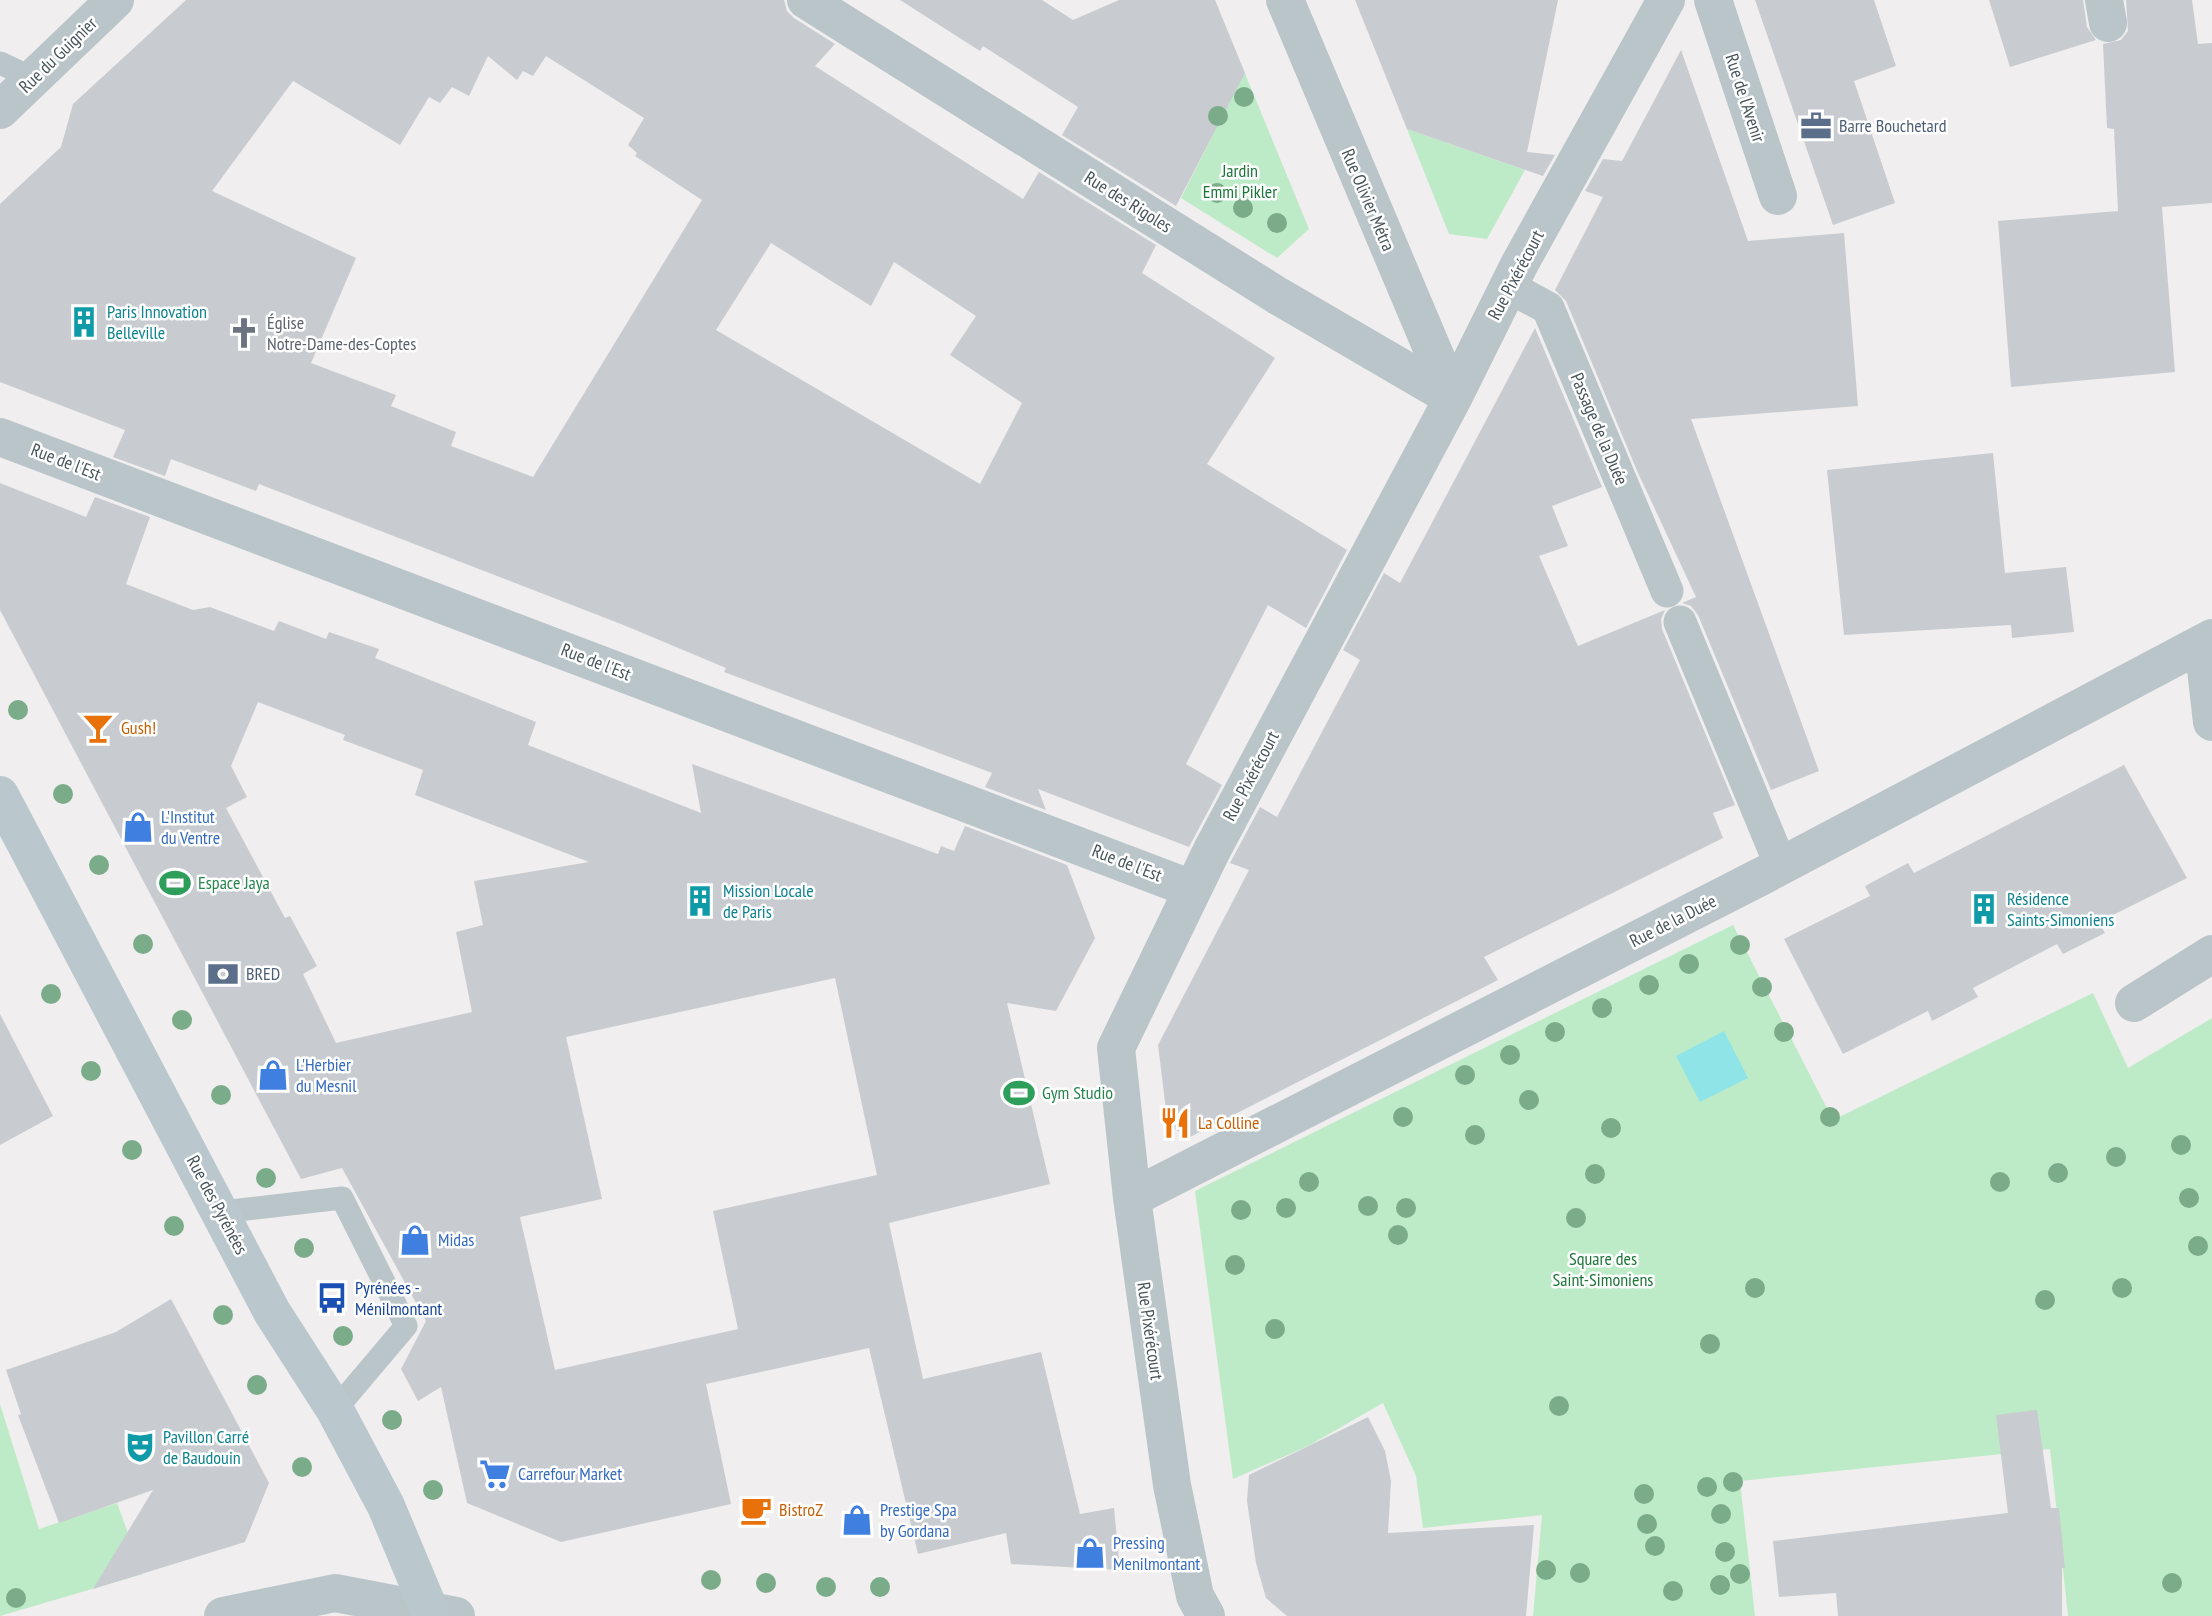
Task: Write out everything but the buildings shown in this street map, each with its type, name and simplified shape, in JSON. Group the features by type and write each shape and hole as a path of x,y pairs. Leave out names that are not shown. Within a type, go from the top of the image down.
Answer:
{"main road":[{"name":"Rue des Pyrénées","path":"0,795 222,1212 272,1312 335,1410 439,1614"}],"street":[{"name":"Rue du Guignier","path":"0,110 115,0"},
{"name":"Rue des Rigoles","path":"806,0 1278,296 1453,398"},
{"name":"Rue Olivier Métra","path":"1285,0 1453,398"},
{"name":"Rue Pixérécourt","path":"1206,1616 1195,1596 1172,1485 1132,1198 1116,1048 1192,889 1453,398 1508,287 1666,0"},
{"name":"Rue de l'Avenir","path":"1713,0 1777,196"},
{"name":"Passage de la Duée","path":"1508,287 1548,308 1667,592"},
{"name":"Rue de l'Est","path":"0,437 1192,889"},
{"path":"1680,622 1781,866"},
{"path":"2208,641 2212,722"},
{"name":"Rue de la Duée","path":"1132,1198 1781,866 2208,641"},
{"path":"2134,1003 2212,954"},
{"path":"223,1616 335,1593 439,1614"}],"lane":[{"path":"0,63 34,79"},
{"path":"222,1212 342,1198 406,1325 335,1410"}],"green space":[{"name":"Jardin Emmi Pikler","path":"1212,58 1244,71 1309,229 1277,258 1181,198 1211,139 1170,120"},
{"path":"1407,129 1525,170 1487,239 1449,234"},
{"name":"Square des Saint-Simoniens","path":"1733,925 1833,1120 2093,993 2128,1068 2212,1018 2212,1616 2068,1616 2050,1449 1740,1481 1755,1616 1533,1616 1542,1515 1423,1528 1416,1476 1383,1403 1308,1446 1233,1479 1195,1191"},
{"path":"0,1404 39,1529 117,1503 143,1574 0,1616"}],"water":[{"path":"1724,1031 1748,1078 1700,1102 1676,1056"}],"place":[{"name":"Barre Bouchetard","path":"1816,126"},
{"name":"Paris Innovation Belleville","path":"84,322"},
{"name":"Église Notre-Dame-des-Coptes","path":"244,333"},
{"name":"Gush!","path":"98,728"},
{"name":"L'Institut du Ventre","path":"138,827"},
{"name":"Espace Jaya","path":"175,883"},
{"name":"Mission Locale de Paris","path":"700,901"},
{"name":"Résidence Saints-Simoniens","path":"1984,909"},
{"name":"BRED","path":"223,974"},
{"name":"L'Herbier du Mesnil","path":"273,1075"},
{"name":"Gym Studio","path":"1019,1093"},
{"name":"La Colline","path":"1175,1123"},
{"name":"Midas","path":"415,1240"},
{"name":"Pyrénées - Ménilmontant","path":"332,1298"},
{"name":"Pavillon Carré de Baudouin","path":"140,1447"},
{"name":"Carrefour Market","path":"495,1474"},
{"name":"BistroZ","path":"756,1510"},
{"name":"Prestige Spa by Gordana","path":"857,1520"},
{"name":"Pressing Menilmontant","path":"1090,1553"}]}
